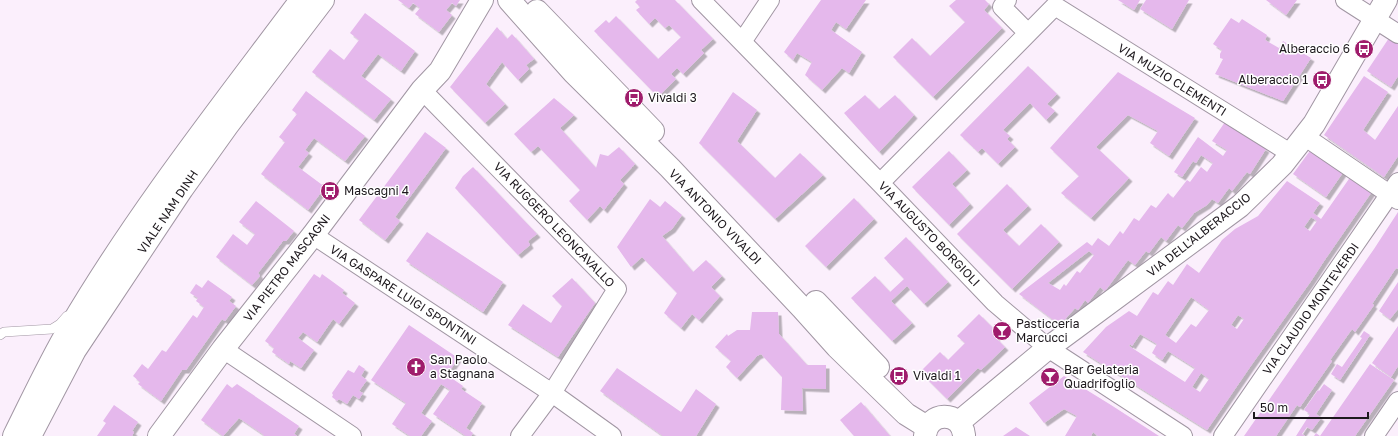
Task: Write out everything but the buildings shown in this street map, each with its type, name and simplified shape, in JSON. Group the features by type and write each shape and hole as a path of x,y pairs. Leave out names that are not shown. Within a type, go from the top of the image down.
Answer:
{"street":[{"name":"VIALE NAM DINH","path":"14,436 69,329 129,236 217,112 301,0"},
{"name":"VIALE NAM DINH","path":"30,436 76,350 182,189 227,126 323,0"},
{"path":"305,24 328,0"},
{"name":"VIA PIETRO MASCAGNI","path":"159,436 223,349 313,235 422,90 440,71 482,0"},
{"name":"VIA ANTONIO VIVALDI","path":"509,0 574,73 670,168 838,347 906,414 929,427"},
{"name":"VIA ANTONIO VIVALDI","path":"526,0 915,405 929,427"},
{"name":"VIA AUGUSTO BORGIOLI","path":"701,0 880,183 994,303 1048,348 1183,436"},
{"path":"742,42 770,0"},
{"path":"1007,0 1002,7 1028,33"},
{"path":"1345,0 1398,34"},
{"name":"VIA DELL'ALBERACCIO","path":"962,429 1048,348 1240,206 1282,165 1314,124 1386,0"},
{"name":"VIA MUZIO CLEMENTI","path":"880,183 1028,33 1049,3 1290,153"},
{"name":"VIA RUGGERO LEONCAVALLO","path":"422,90 617,289 552,393"},
{"path":"1304,136 1395,192"},
{"name":"VIA CLAUDIO MONTEVERDI","path":"1223,436 1395,192"},
{"name":"VIA GASPARE LUIGI SPONTINI","path":"313,235 552,393 612,436"},
{"path":"223,349 352,436"},
{"path":"520,436 552,393"},
{"path":"1374,436 1398,402"},
{"path":"929,427 942,416 949,417 962,429"}],"lane":[{"path":"0,334 4,332 52,329 60,324 66,318 105,254 113,246 129,236"}],"place":[{"name":"Alberaccio 6","path":"1364,49"},
{"name":"Alberaccio 1","path":"1322,80"},
{"name":"Vivaldi 3","path":"634,98"},
{"name":"Mascagni 4","path":"330,191"},
{"name":"Pasticceria Marcucci","path":"1002,331"},
{"name":"San Paolo a Stagnana","path":"416,367"},
{"name":"Vivaldi 1","path":"899,376"},
{"name":"Bar Gelateria Quadrifoglio","path":"1050,377"}]}
